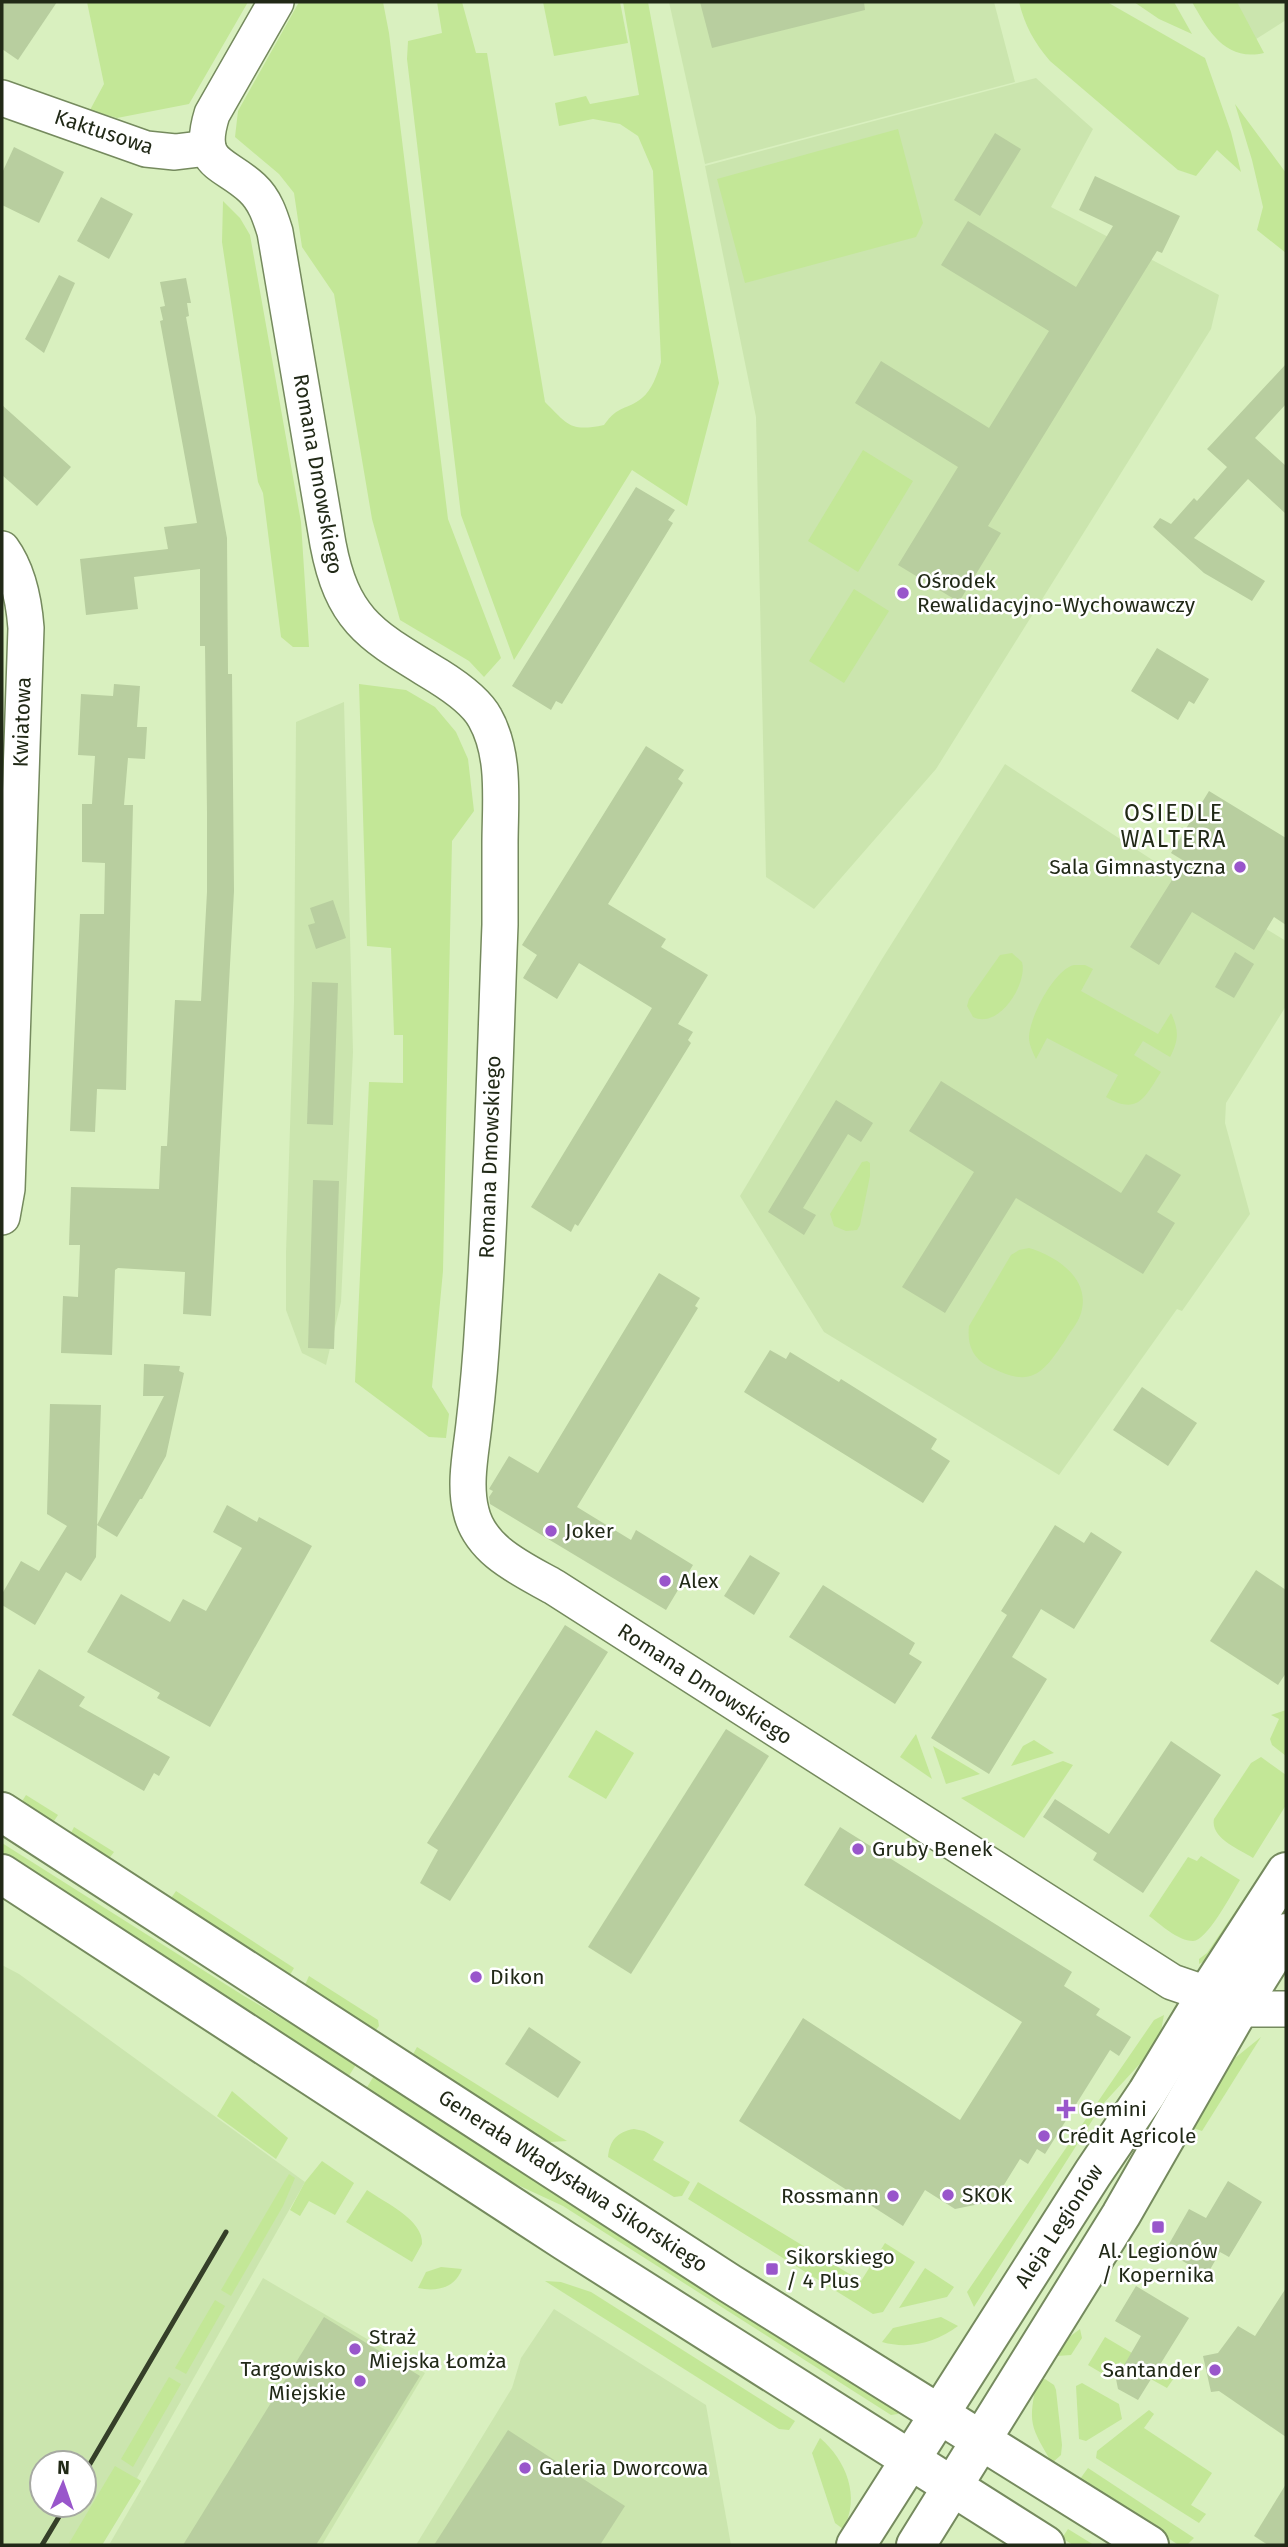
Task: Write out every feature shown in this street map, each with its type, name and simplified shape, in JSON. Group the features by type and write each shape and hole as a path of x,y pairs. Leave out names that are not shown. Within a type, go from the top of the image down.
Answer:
{"main road":[{"name":"Generała Władysława Sikorskiego","path":"2,1812 729,2283 1149,2545"},
{"name":"Aleja Legionów","path":"916,2545 1114,2227 1286,1872"},
{"path":"2,1874 565,2241 1045,2545"},
{"name":"Aleja Legionów","path":"856,2545 1147,2093 1223,2001 1286,1933"}],"street":[{"path":"208,148 208,128 212,114 276,2"},
{"name":"Kaktusowa","path":"2,98 146,149 176,152 208,148"},
{"name":"Romana Dmowskiego","path":"208,148 216,163 253,188 269,210 331,558 340,591 348,607 365,626 447,682 467,699 484,716 495,744 500,776 500,921 484,1304 469,1470 471,1511 480,1532 506,1560 565,1594 1172,1982 1223,2001 1286,2009"},
{"name":"Kwiatowa","path":"2,549 20,589 26,628 5,1110 7,1189 2,1217"}],"shaded area":[{"path":"87,2 248,2 189,104 117,118 90,110 104,84"},
{"path":"299,2 383,2 448,519 501,658 484,677 469,661 400,620 372,519 334,294 302,247 294,193 279,174 235,137 238,111"},
{"path":"437,2 462,2 476,53 487,53 545,402 570,425 584,428 604,425 618,411 646,395 661,362 653,171 638,136 620,124 593,119 559,126 555,103 586,96 590,104 639,95 623,2 648,2 719,383 687,506 632,470 514,660 461,515 407,59 408,41 442,33"},
{"path":"543,2 620,2 628,43 554,56"},
{"path":"669,2 994,2 1015,82 705,164"},
{"path":"1019,2 1107,2 1205,58 1231,132 1241,172 1217,150 1196,176 1178,170 1050,61 1031,33"},
{"path":"1134,2 1174,2 1192,34 1159,19"},
{"path":"1192,2 1237,2 1264,53 1250,55 1228,48 1212,33"},
{"path":"1221,2 1286,2 1286,20 1245,46"},
{"name":"Ośrodek Rewalidacyjno-Wychowawczy","path":"1036,78 1093,129 1051,207 1219,295 1211,329 936,769 814,909 766,877 756,417 705,166"},
{"path":"1235,104 1286,173 1286,253 1257,230 1263,207"},
{"path":"898,129 923,223 916,237 745,283 717,179"},
{"path":"223,201 240,218 250,235 301,522 309,647 293,647 281,637 263,493 258,482 222,242"},
{"path":"863,450 913,481 858,572 808,541"},
{"path":"854,589 889,611 844,683 809,661"},
{"path":"359,684 406,690 435,707 456,732 468,759 474,811 452,841 443,1271 432,1387 449,1414 446,1438 429,1437 355,1382 369,1082 403,1083 403,1035 394,1035 391,948 367,946"},
{"path":"344,702 353,1052 341,1302 326,1365 302,1353 286,1310 294,1002 296,722"},
{"path":"1005,764 1154,861 1286,941 1286,1006 1226,1103 1225,1123 1250,1214 1182,1311 1177,1309 1059,1475 824,1332 740,1196 882,959"},
{"path":"1012,953 1022,962 1023,971 1010,1002 992,1017 973,1017 967,1006 969,999 1000,955"},
{"path":"1085,965 1093,969 1081,991 1158,1034 1171,1013 1174,1019 1177,1035 1170,1057 1143,1041 1134,1055 1161,1072 1140,1101 1126,1105 1106,1097 1118,1075 1047,1038 1036,1059 1032,1051 1030,1029 1038,1007 1051,984 1067,968"},
{"path":"862,1162 870,1163 870,1176 860,1225 857,1230 846,1231 834,1226 830,1214"},
{"path":"1029,1248 1062,1264 1071,1272 1082,1292 1083,1303 1077,1322 1050,1362 1034,1375 1015,1377 978,1359 970,1344 969,1326 1011,1255"},
{"path":"1286,1710 1286,1756 1272,1745 1270,1739 1279,1719 1271,1715"},
{"path":"596,1730 634,1753 606,1799 568,1777"},
{"path":"916,1734 932,1779 900,1757"},
{"path":"1034,1740 1054,1753 1011,1766 1023,1746"},
{"path":"933,1746 980,1774 946,1784"},
{"path":"1261,1757 1286,1775 1286,1805 1253,1858 1233,1847 1216,1832 1214,1819 1251,1763"},
{"path":"1063,1761 1073,1765 1024,1838 961,1798"},
{"path":"26,1795 58,1815 52,1824 21,1803"},
{"path":"74,1827 114,1852 107,1861 70,1835"},
{"path":"2,1843 244,1996 357,2063 345,2082 2,1854"},
{"path":"1201,1856 1240,1880 1212,1925 1199,1939 1193,1941 1175,1935 1149,1916 1188,1857 1197,1861"},
{"path":"1270,1860 1274,1861 1209,1959 1199,1964 1199,1959 1207,1953"},
{"path":"176,1891 294,1968 290,1975 285,1976 169,1901"},
{"path":"2,1965 19,1974 305,2182 137,2478 141,2481 102,2545 2,2545"},
{"path":"309,1976 378,2020 379,2026 375,2031 304,1987"},
{"path":"1164,2015 1160,2036 1148,2055 1102,2105 974,2307 967,2292 1154,2020"},
{"path":"1261,2037 1202,2131 1193,2128 1235,2058"},
{"path":"417,2047 567,2141 550,2142 542,2138 411,2058"},
{"path":"375,2074 898,2410 898,2414 891,2415 563,2206 475,2165 363,2094"},
{"path":"232,2091 288,2138 276,2159 217,2116"},
{"path":"634,2129 644,2131 664,2142 653,2160 690,2182 682,2196 674,2197 608,2157 615,2138"},
{"path":"322,2161 354,2183 335,2215 309,2201 300,2216 290,2210 305,2182"},
{"path":"289,2174 295,2178 283,2206 231,2296 221,2290"},
{"path":"698,2182 861,2281 885,2243 915,2262 883,2312 873,2314 688,2199"},
{"path":"367,2190 402,2212 417,2227 422,2244 412,2262 346,2222"},
{"path":"441,2267 462,2269 455,2281 444,2287 418,2288 426,2272"},
{"path":"925,2268 954,2287 947,2297 899,2308"},
{"path":"263,2278 425,2373 322,2545 109,2545"},
{"path":"545,2281 561,2282 591,2292 795,2421 789,2430 779,2429"},
{"path":"215,2300 225,2306 186,2374 175,2368"},
{"path":"554,2309 706,2405 731,2545 416,2545 512,2388 521,2358"},
{"path":"941,2317 958,2326 932,2340 913,2345 882,2342 893,2328"},
{"path":"1080,2329 1082,2338 1071,2355 1057,2356 1068,2338"},
{"path":"1105,2337 1174,2378 1167,2388 1120,2362 1110,2378 1088,2365"},
{"path":"169,2377 181,2384 133,2467 121,2459"},
{"path":"1045,2379 1054,2385 1056,2390 1062,2445 1061,2455 1052,2463 1035,2432 1032,2416 1037,2380"},
{"path":"1082,2383 1119,2404 1122,2419 1086,2441 1079,2439 1076,2386"},
{"path":"1149,2410 1154,2414 1144,2428 1212,2473 1191,2505 1206,2514 1199,2523 1096,2458 1097,2451"},
{"path":"820,2438 837,2457 848,2480 851,2504 843,2529 835,2523 812,2453"},
{"path":"115,2466 141,2481 102,2545 68,2545 83,2519 98,2519 98,2495"},
{"path":"1088,2468 1194,2538 1188,2544 1177,2544 1080,2479"},
{"path":"1068,2529 1094,2545 1073,2545 1062,2538"}],"building":[{"path":"2,2 57,2 18,60 2,49"},
{"path":"700,2 864,2 865,10 712,48"},
{"path":"995,133 1021,149 980,216 954,200"},
{"path":"14,147 64,172 39,223 2,205 2,173"},
{"path":"1095,176 1180,216 1162,253 1157,251 988,526 1001,533 959,602 898,565 958,467 855,403 881,361 989,428 1049,331 941,265 968,221 1076,287 1113,226 1079,210"},
{"path":"101,197 133,214 109,259 77,241"},
{"path":"59,275 75,283 44,353 25,339"},
{"path":"186,278 191,303 187,303 189,316 186,317 227,538 228,674 232,674 234,891 211,1316 183,1314 185,1272 118,1268 115,1270 112,1355 61,1353 63,1296 78,1297 80,1245 69,1245 71,1187 159,1189 161,1146 167,1146 175,1000 201,1001 207,892 207,812 205,646 200,646 200,569 134,577 138,609 86,615 80,559 168,549 164,527 197,523 160,321 163,320 160,307 165,306 160,282"},
{"path":"1286,364 1286,404 1255,438 1286,466 1286,514 1248,479 1194,538 1265,581 1252,601 1204,573 1153,527 1160,518 1171,524 1194,498 1197,501 1227,467 1207,449"},
{"path":"2,405 71,467 37,506 2,475"},
{"path":"636,487 675,510 668,520 673,523 562,704 556,701 551,710 512,686"},
{"path":"1157,648 1209,679 1194,704 1189,701 1178,720 1131,691"},
{"path":"114,684 140,686 137,727 147,727 145,759 128,758 124,805 133,805 126,1090 97,1089 95,1132 70,1131 80,914 104,914 105,863 82,862 82,804 92,804 95,756 78,755 81,694 113,696"},
{"path":"646,746 684,770 678,779 683,783 608,904 666,939 661,947 708,975 678,1024 693,1032 688,1040 691,1043 578,1226 575,1224 571,1232 531,1207 652,1008 579,963 557,999 523,978 537,955 522,945"},
{"path":"1209,791 1286,838 1286,925 1274,917 1254,950 1192,912 1159,965 1130,947 1184,861 1171,853"},
{"path":"333,900 346,938 316,949 308,925 315,923 310,908"},
{"path":"1235,952 1254,964 1234,998 1215,987"},
{"path":"312,982 338,983 333,1125 307,1124"},
{"path":"941,1081 1121,1193 1146,1154 1181,1175 1157,1212 1175,1223 1143,1274 1016,1198 945,1313 902,1287 974,1172 909,1131"},
{"path":"836,1100 873,1123 861,1142 848,1134 803,1208 816,1215 804,1235 768,1212"},
{"path":"313,1180 339,1181 334,1349 308,1348"},
{"path":"659,1273 700,1298 695,1306 698,1308 577,1507 631,1540 636,1530 693,1565 666,1610 490,1504 489,1497 493,1491 489,1489 509,1456 538,1473"},
{"path":"770,1350 786,1359 790,1352 839,1382 841,1379 937,1439 931,1449 950,1461 923,1503 744,1392"},
{"path":"144,1364 180,1366 179,1371 184,1373 166,1456 117,1537 97,1525 164,1396 143,1396"},
{"path":"1142,1387 1197,1423 1168,1466 1113,1430"},
{"path":"50,1404 101,1405 96,1557 81,1581 66,1572 35,1625 2,1605 2,1594 21,1561 39,1571 67,1526 47,1514"},
{"path":"227,1505 257,1522 259,1517 312,1546 210,1727 157,1698 160,1693 87,1652 121,1594 170,1622 183,1599 206,1611 242,1548 213,1532"},
{"path":"1055,1525 1084,1543 1091,1532 1122,1552 1074,1629 1041,1609 1012,1657 1047,1679 989,1774 931,1738 1007,1615 1001,1611"},
{"path":"750,1555 780,1573 754,1615 724,1596"},
{"path":"1256,1570 1286,1590 1286,1673 1278,1685 1210,1641"},
{"path":"823,1585 915,1643 909,1654 922,1662 895,1704 789,1637"},
{"path":"565,1625 608,1652 450,1901 420,1883 438,1850 427,1843"},
{"path":"39,1669 85,1697 79,1706 170,1757 159,1776 154,1773 144,1791 12,1715"},
{"path":"726,1729 769,1756 631,1974 588,1947"},
{"path":"1171,1741 1221,1775 1143,1893 1093,1860 1097,1853 1043,1817 1055,1799 1109,1834"},
{"path":"840,1827 1072,1972 1064,1986 1100,2009 1096,2015 1131,2037 1119,2056 1110,2050 1045,2154 1037,2149 1028,2164 1020,2159 994,2201 955,2209 925,2190 903,2226 739,2121 803,2018 960,2120 1022,2022 804,1885"},
{"path":"529,2027 581,2062 558,2098 505,2064"},
{"path":"1228,2181 1262,2202 1229,2257 1220,2252 1207,2275 1165,2251 1189,2209 1206,2218"},
{"path":"1136,2286 1189,2318 1138,2400 1118,2389 1116,2379 1141,2336 1115,2321"},
{"path":"1286,2288 1286,2437 1219,2391 1211,2392 1203,2356 1218,2353 1238,2326 1255,2336"},
{"path":"324,2317 420,2376 316,2545 183,2545"},
{"name":"Galeria Dworcowa","path":"508,2430 625,2506 600,2545 434,2545"},
{"path":"1286,2484 1286,2545 1268,2545 1254,2536"}],"railway":[{"path":"98,2450 226,2232"},
{"path":"42,2545 58,2519"}],"place":[{"name":"Ośrodek Rewalidacyjno-Wychowawczy","path":"903,593"},
{"name":"Sala Gimnastyczna","path":"1240,867"},
{"name":"Joker","path":"551,1531"},
{"name":"Alex","path":"665,1581"},
{"name":"Gruby Benek","path":"858,1849"},
{"name":"Dikon","path":"476,1977"},
{"name":"Gemini","path":"1066,2109"},
{"name":"Crédit Agricole","path":"1044,2136"},
{"name":"SKOK","path":"948,2195"},
{"name":"Rossmann","path":"893,2196"},
{"name":"Al. Legionów / Kopernika","path":"1158,2227"},
{"name":"Sikorskiego / 4 Plus","path":"772,2269"},
{"name":"Straż Miejska Łomża","path":"355,2349"},
{"name":"Santander","path":"1215,2370"},
{"name":"Targowisko Miejskie","path":"360,2381"},
{"name":"Galeria Dworcowa","path":"525,2468"}],"district":[{"name":"OSIEDLE WALTERA","path":"1174,826"}]}
